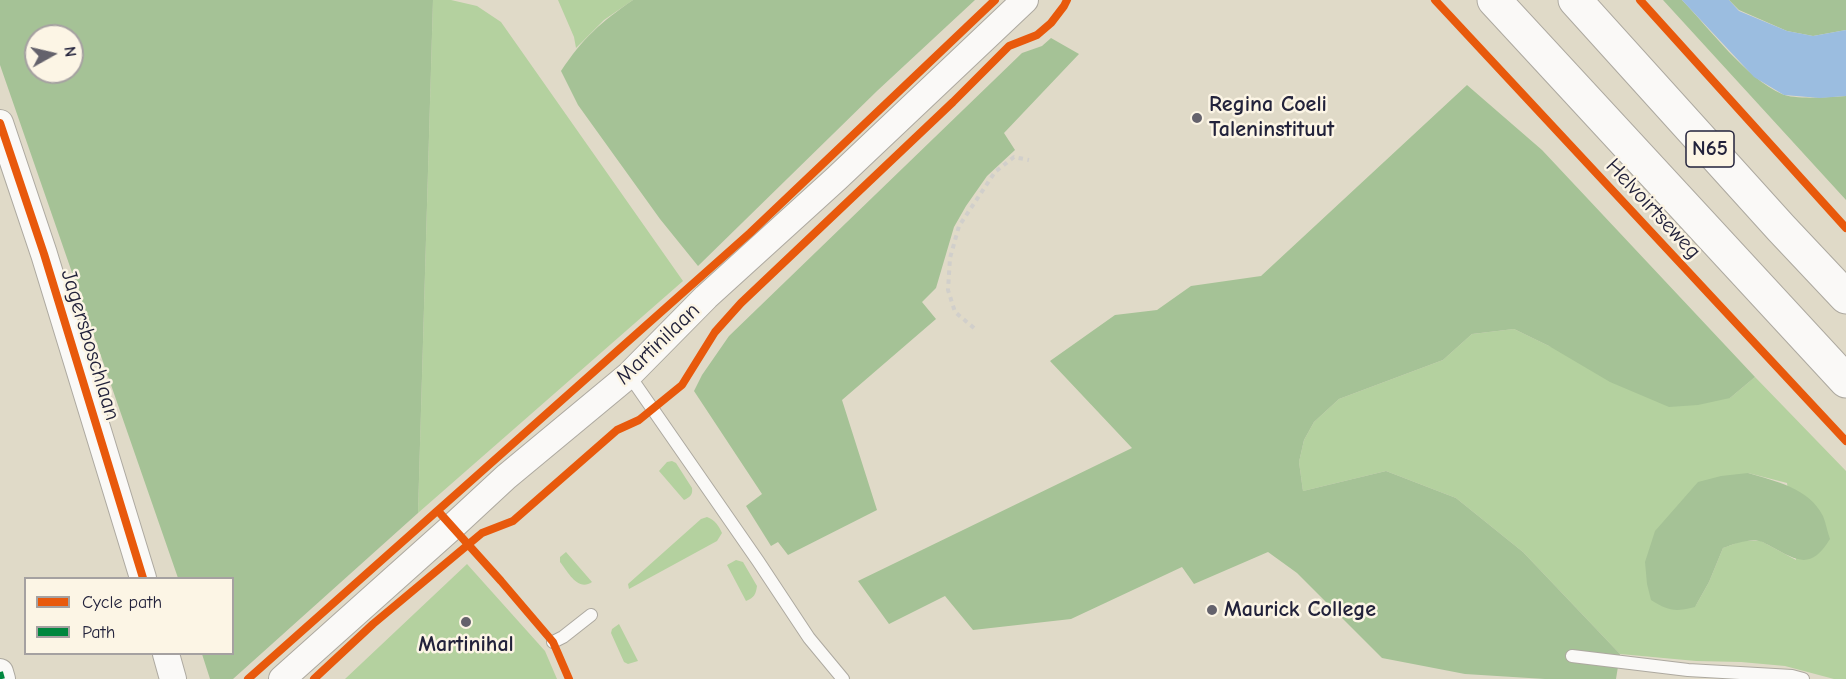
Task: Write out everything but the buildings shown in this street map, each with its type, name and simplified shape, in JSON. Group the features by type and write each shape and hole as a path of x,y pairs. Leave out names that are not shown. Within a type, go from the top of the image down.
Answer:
{"main road":[{"name":"Helvoirtseweg","path":"1494,0 1846,381"},
{"name":"N65","path":"1575,0 1846,297"}],"street":[{"name":"Martinilaan","path":"282,679 506,477 629,375 706,297 837,178 1025,0"},
{"name":"Jagersboschlaan","path":"0,123 9,182 142,577"},
{"path":"165,655 173,679"},
{"path":"0,672 2,679"}],"lane":[{"path":"629,375 809,638 843,679"},
{"path":"553,642 591,615"},
{"path":"1572,656 1688,670 1792,676 1803,679"}],"path":[{"path":"974,328 955,312 948,290 950,258 959,226 995,171 1014,157 1029,160"}],"green space":[{"path":"0,0 433,0 418,513 233,679 210,679 202,655 234,655 234,577 178,577 0,65"},
{"path":"433,0 451,0 477,6 501,22 683,281 418,513"},
{"path":"558,0 633,0 604,20 576,48 574,37"},
{"path":"633,0 975,0 877,91 698,266 660,219 578,105 561,71 593,31"},
{"path":"1663,0 1682,0 1742,65 1755,77 1782,94 1804,98 1846,96 1846,200"},
{"path":"1729,0 1846,0 1846,30 1813,36 1787,31 1739,10"},
{"path":"1051,38 1079,54 1004,133 1015,150 987,176 966,206 954,227 936,288 922,302 936,319 842,400 877,510 788,555 778,542 771,546 746,506 762,494 694,391 702,375 729,336 1022,53 1042,46"},
{"path":"1467,85 1542,150 1755,377 1730,398 1698,405 1669,407 1610,382 1549,346 1514,329 1472,334 1443,360 1339,399 1314,422 1304,440 1299,462 1303,491 1386,471 1456,498 1523,552 1620,654 1616,679 1545,679 1465,674 1382,658 1297,573 1268,552 1194,584 1182,567 1071,619 973,630 945,596 889,624 858,581 1132,448 1050,361 1115,315 1157,310 1191,286 1261,276"},
{"path":"1514,329 1549,346 1730,398 1755,377 1846,471 1846,679 1834,679 1785,666 1620,654 1523,552 1456,498 1386,471 1303,491 1299,462 1304,440 1314,422 1339,399 1443,360 1472,334","holes":["1748,473 1787,483 1796,560 1761,541 1742,541 1723,548 1709,582 1695,607"]},
{"path":"667,462 676,463 692,488 691,496 684,500 659,471"},
{"path":"1748,473 1790,487 1817,506 1823,516 1830,539 1823,549 1817,555 1804,560 1789,556 1759,541 1736,544 1723,548 1709,582 1695,607 1672,610 1651,600 1645,562 1655,531 1698,482 1721,476"},
{"path":"707,517 722,533 717,541 629,589 628,584 701,519"},
{"path":"566,552 592,582 578,583 570,575 560,562 560,557"},
{"path":"736,560 743,562 757,586 754,595 746,601 727,565"},
{"name":"Martinihal","path":"467,564 545,651 557,679 345,679"},
{"path":"619,624 638,661 628,664 624,662 611,633 612,629"}],"water":[{"path":"1682,0 1729,0 1739,11 1787,31 1813,36 1846,30 1846,96 1820,98 1784,95 1754,77"}],"marked path":[{"path":"0,672 2,679"}],"cycle path":[{"path":"248,679 750,233 995,0"},
{"path":"314,679 373,624 482,533 513,521 617,430 639,420 682,385 715,332 741,303 1009,46 1037,35 1051,23 1067,0"},
{"path":"1435,0 1846,441"},
{"path":"1640,0 1846,228"},
{"path":"0,123 44,254 143,577"},
{"path":"438,511 553,642 569,679"}],"place":[{"name":"Regina Coeli Taleninstituut","path":"1197,118"},
{"name":"Maurick College","path":"1212,610"},
{"name":"Martinihal","path":"466,622"}]}
